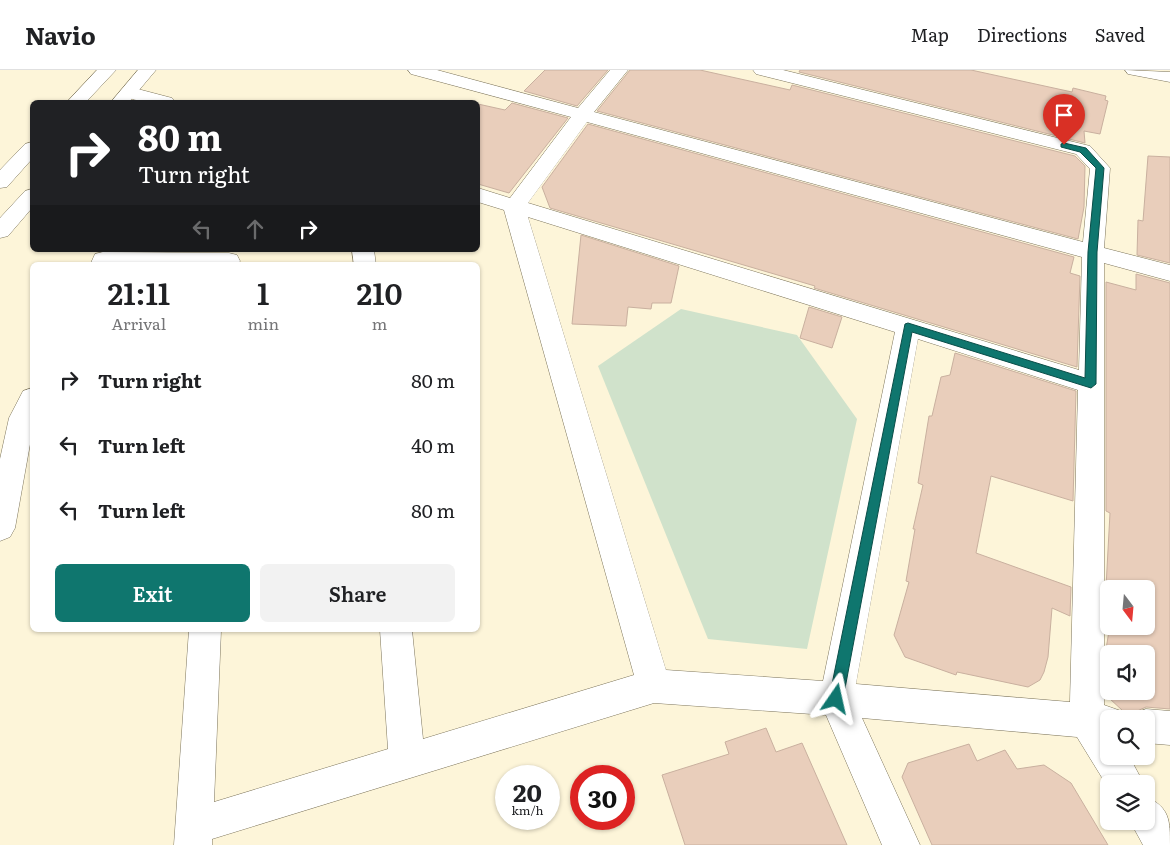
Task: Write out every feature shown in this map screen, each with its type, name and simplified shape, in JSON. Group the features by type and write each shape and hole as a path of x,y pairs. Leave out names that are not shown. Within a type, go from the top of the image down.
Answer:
{"street":[{"path":"78,100 107,70"},
{"path":"125,97 146,70"},
{"path":"416,70 1170,273"},
{"path":"514,207 582,115 619,70"},
{"path":"205,632 193,836 407,761 654,686 836,699 1098,723 1091,384 1092,252 1100,168 1083,150 762,70"},
{"path":"1133,70 1170,77"},
{"path":"1133,70 1170,82"},
{"path":"125,97 150,100"},
{"path":"0,182 30,150"},
{"path":"480,197 1091,384"},
{"path":"0,231 30,198"},
{"path":"514,207 654,686"},
{"path":"102,262 103,260 229,259"},
{"path":"901,845 836,699 908,327"},
{"path":"0,528 22,418 30,402"},
{"path":"396,632 407,761"},
{"path":"1155,727 1170,728"},
{"path":"1155,829 1165,845"}],"green space":[{"path":"681,309 797,335 857,419 807,649 708,639 598,366"}],"building":[{"path":"545,70 608,70 577,106 524,91"},
{"path":"630,70 700,70 790,90 792,85 1075,156 1085,166 1084,207 1078,239 597,111"},
{"path":"800,70 971,70 1072,92 1073,88 1106,96 1105,100 1108,101 1100,134 1084,131 1085,143 799,72"},
{"path":"512,103 568,118 509,193 480,185 480,104 505,110"},
{"path":"588,124 1074,257 1070,273 1080,276 1077,367 814,288 815,286 550,208 542,187"},
{"path":"1148,156 1170,157 1170,263 1137,255 1138,220 1143,221"},
{"path":"581,235 679,266 671,303 652,303 651,309 628,307 626,326 572,324"},
{"path":"1136,274 1170,283 1170,709 1146,707 1140,710 1122,710 1111,700 1155,700 1155,645 1107,645 1108,635 1155,635 1155,580 1106,580 1110,513 1106,511 1106,282 1136,290"},
{"path":"809,307 842,317 832,348 800,338"},
{"path":"955,353 1076,391 1073,501 991,476 976,553 1071,587 1070,616 1052,608 1048,657 1044,672 1040,680 1028,687 957,672 956,675 905,657 894,635 909,582 906,581 915,529 913,529 923,485 918,483 929,416 932,416 941,377 950,375"},
{"path":"766,728 776,752 802,743 847,845 685,845 662,775 729,754 725,742"},
{"path":"969,744 977,761 1005,750 1017,769 1044,765 1071,783 1108,845 932,845 902,777 908,763"}],"route":[{"path":"836,699 908,327 1091,384 1092,252 1100,168 1083,150 1064,145"}]}
